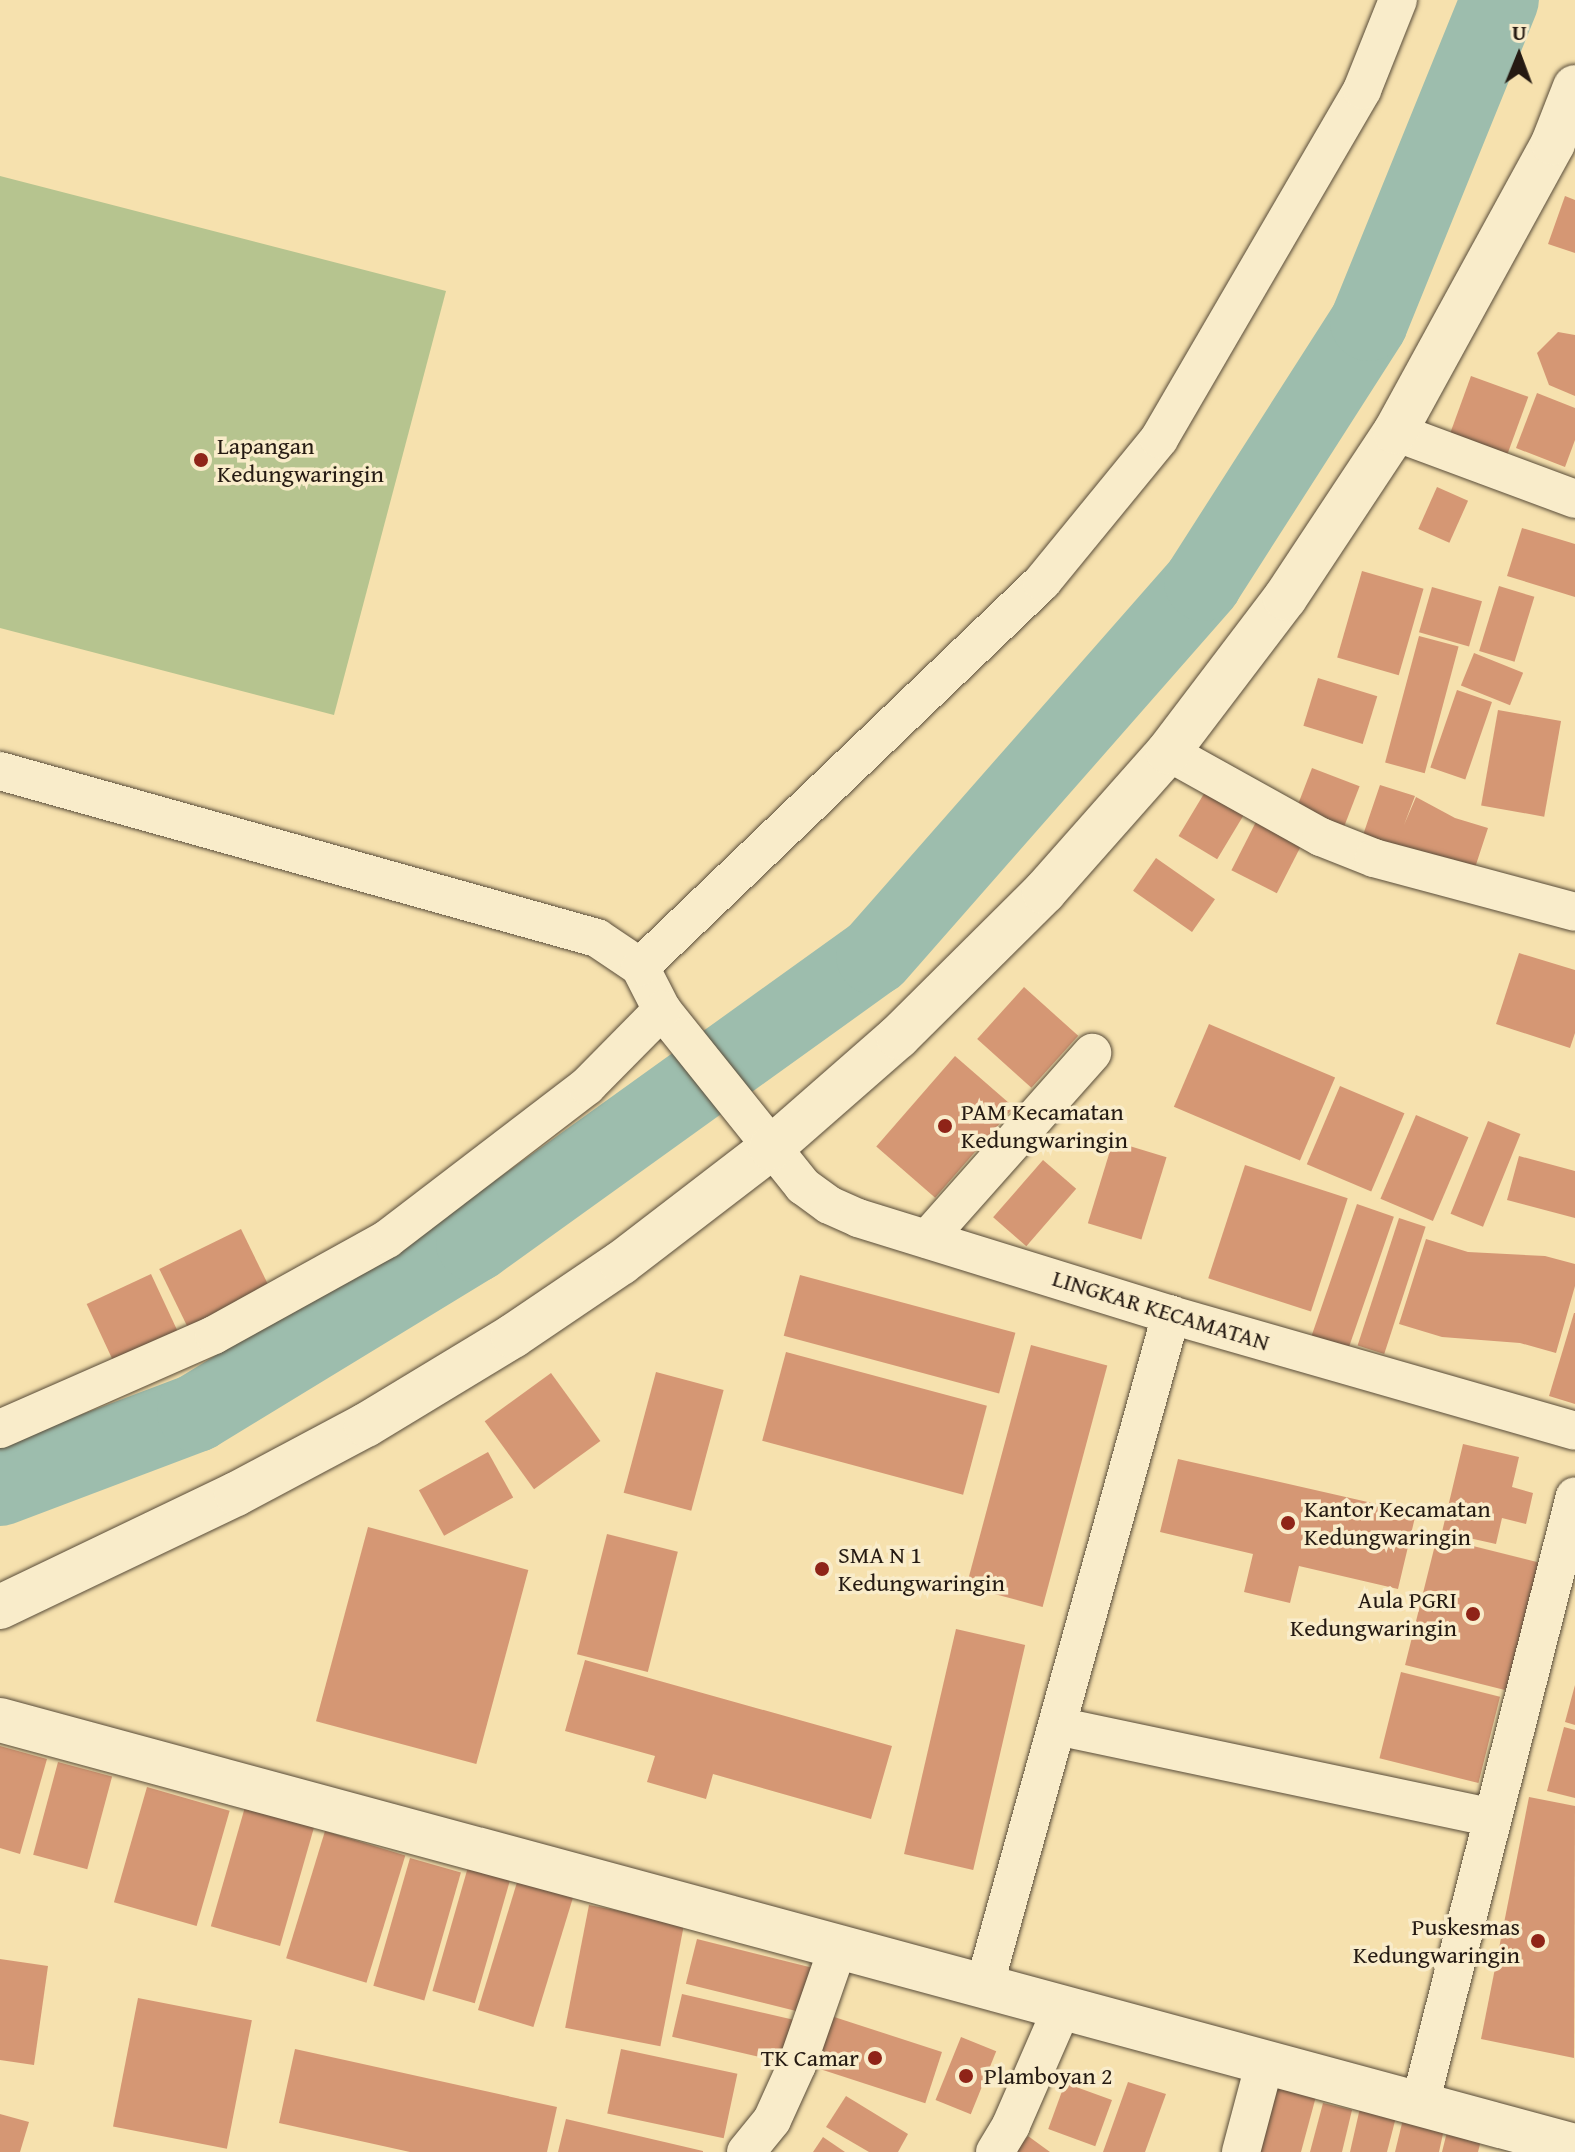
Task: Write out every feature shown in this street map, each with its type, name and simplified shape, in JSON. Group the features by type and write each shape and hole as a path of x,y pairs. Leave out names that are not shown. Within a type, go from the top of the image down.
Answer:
{"street":[{"path":"0,771 558,926 597,938 640,967 1042,582 1159,439 1362,90 1398,0"},
{"path":"0,1607 236,1494 366,1425 513,1336 609,1271 760,1132 898,1037 1044,892 1168,752 1285,598 1395,432 1564,146 1575,87"},
{"path":"1395,432 1575,499"},
{"path":"1168,752 1307,830 1374,858 1575,912"},
{"name":"LINGKAR KECAMATAN","path":"640,967 662,1010 803,1186 829,1205 1171,1315 1575,1431"},
{"path":"0,1429 214,1335 387,1239 587,1086 662,1010"},
{"path":"927,1239 1092,1053"},
{"path":"984,1987 1171,1315"},
{"path":"1420,2104 1575,1496"},
{"path":"0,1720 1420,2104 1573,2141"},
{"path":"1057,1726 1492,1818"},
{"path":"746,2152 772,2120 797,2065 838,1947"},
{"path":"995,2152 1017,2114 1062,2008"},
{"path":"1241,2152 1265,2062"}],"green space":[{"name":"Lapangan Kedungwaringin","path":"0,176 446,291 334,715 0,628"}],"building":[{"path":"1565,196 1575,200 1575,253 1548,244"},
{"path":"1558,332 1575,335 1575,396 1549,385 1537,353"},
{"path":"1471,376 1528,397 1503,467 1445,446"},
{"path":"1537,393 1575,408 1575,440 1565,467 1516,448"},
{"path":"1437,487 1468,501 1449,543 1418,529"},
{"path":"1522,528 1575,544 1575,597 1507,576"},
{"path":"1362,571 1424,589 1399,675 1337,658"},
{"path":"1499,586 1534,597 1515,662 1479,651"},
{"path":"1432,587 1482,601 1469,647 1419,632"},
{"path":"1419,636 1459,647 1425,773 1385,763"},
{"path":"1474,653 1523,673 1510,705 1461,685"},
{"path":"1318,678 1377,696 1363,744 1303,726"},
{"path":"1457,690 1492,702 1465,780 1430,768"},
{"path":"1498,710 1561,721 1544,817 1481,806"},
{"path":"1312,768 1360,786 1341,835 1293,817"},
{"path":"1211,782 1250,805 1217,859 1179,836"},
{"path":"1380,785 1415,796 1404,825 1416,797 1455,818 1488,828 1470,883 1361,841"},
{"path":"1260,814 1305,837 1277,893 1231,870"},
{"path":"1156,858 1215,899 1192,932 1133,891"},
{"path":"1519,953 1575,970 1575,1033 1570,1048 1496,1024"},
{"name":"PAM Kecamatan Kedungwaringin","path":"1024,987 1078,1036 1031,1088 977,1039"},
{"path":"1209,1024 1335,1078 1300,1160 1174,1107"},
{"name":"PAM Kecamatan Kedungwaringin","path":"955,1056 1014,1107 935,1198 876,1147"},
{"path":"1340,1086 1404,1113 1371,1192 1307,1164"},
{"path":"1416,1115 1468,1137 1433,1221 1380,1199"},
{"path":"1488,1121 1520,1134 1483,1227 1451,1214"},
{"path":"1113,1141 1167,1157 1141,1240 1088,1223"},
{"path":"1519,1156 1575,1171 1575,1218 1507,1200"},
{"path":"1043,1160 1076,1189 1026,1246 993,1217"},
{"path":"1245,1165 1348,1198 1311,1312 1208,1278"},
{"path":"1357,1204 1394,1217 1348,1350 1311,1337"},
{"path":"1399,1218 1426,1227 1384,1354 1358,1345"},
{"path":"241,1229 274,1296 192,1336 159,1269"},
{"path":"1426,1239 1468,1252 1545,1256 1575,1264 1575,1286 1556,1353 1520,1343 1442,1337 1399,1324"},
{"path":"151,1274 178,1333 114,1363 87,1304"},
{"path":"800,1275 1015,1333 999,1394 784,1336"},
{"path":"1575,1313 1575,1404 1549,1396"},
{"path":"1031,1345 1107,1365 1043,1607 966,1586"},
{"path":"786,1352 987,1406 963,1495 762,1441"},
{"path":"656,1372 724,1390 691,1511 624,1493"},
{"path":"551,1373 600,1441 534,1489 485,1421"},
{"path":"1463,1444 1519,1457 1512,1487 1533,1493 1526,1524 1502,1518 1496,1544 1442,1532"},
{"path":"488,1452 513,1497 444,1536 419,1490"},
{"name":"Kantor Kecamatan Kedungwaringin","path":"1178,1459 1416,1513 1398,1589 1299,1566 1290,1603 1244,1592 1253,1554 1160,1532"},
{"path":"368,1527 528,1570 476,1764 316,1721"},
{"path":"607,1534 678,1552 648,1672 577,1654"},
{"name":"Aula PGRI Kedungwaringin","path":"1437,1537 1541,1563 1509,1691 1405,1665"},
{"path":"956,1629 1025,1645 973,1870 904,1854"},
{"path":"585,1660 892,1746 871,1819 713,1774 706,1799 647,1782 655,1756 565,1731"},
{"path":"1401,1672 1500,1697 1478,1783 1379,1758"},
{"path":"1575,1685 1575,1725 1565,1722"},
{"path":"1564,1727 1575,1730 1575,1798 1547,1791"},
{"path":"0,1746 47,1759 20,1854 0,1848"},
{"path":"58,1762 112,1776 87,1869 33,1855"},
{"path":"147,1787 230,1811 197,1926 114,1902"},
{"name":"Puskesmas Kedungwaringin","path":"1529,1797 1575,1806 1574,2058 1481,2039"},
{"path":"245,1807 314,1827 280,1946 211,1926"},
{"path":"325,1831 405,1856 366,1983 286,1958"},
{"path":"410,1858 461,1873 424,2000 373,1986"},
{"path":"468,1867 510,1879 475,2003 432,1991"},
{"path":"518,1879 573,1896 533,2027 478,2010"},
{"path":"589,1905 684,1924 660,2046 565,2028"},
{"path":"697,1939 818,1969 807,2014 686,1984"},
{"path":"0,1959 48,1966 34,2065 0,2060"},
{"path":"682,1994 799,2021 789,2064 672,2037"},
{"path":"138,1998 252,2020 227,2149 113,2127"},
{"name":"TK Camar","path":"825,2014 942,2052 925,2103 808,2065"},
{"name":"Plamboyan 2","path":"961,2037 996,2051 971,2114 936,2100"},
{"path":"295,2049 557,2107 547,2152 410,2152 279,2123"},
{"path":"621,2049 737,2074 724,2138 607,2114"},
{"path":"1268,2076 1318,2089 1301,2152 1249,2152"},
{"path":"1128,2082 1166,2094 1145,2152 1103,2152"},
{"path":"1065,2083 1112,2100 1095,2146 1048,2129"},
{"path":"846,2096 908,2134 898,2152 869,2152 826,2127"},
{"path":"1323,2103 1352,2110 1342,2152 1310,2152"},
{"path":"1360,2108 1396,2117 1387,2152 1350,2152"},
{"path":"0,2114 29,2122 20,2152 0,2152"},
{"path":"566,2119 703,2151 703,2152 558,2152"},
{"path":"1403,2119 1444,2129 1439,2152 1395,2152"},
{"path":"1448,2128 1482,2136 1478,2152 1442,2152"},
{"path":"1028,2136 1050,2152 1016,2152"},
{"path":"823,2137 845,2152 813,2152"}],"waterway":[{"path":"0,1487 196,1413 475,1243 875,956 1203,582 1369,322 1500,0"}],"place":[{"name":"Lapangan Kedungwaringin","path":"201,460"},
{"name":"PAM Kecamatan Kedungwaringin","path":"945,1126"},
{"name":"Kantor Kecamatan Kedungwaringin","path":"1288,1523"},
{"name":"SMA N 1 Kedungwaringin","path":"822,1569"},
{"name":"Aula PGRI Kedungwaringin","path":"1473,1614"},
{"name":"Puskesmas Kedungwaringin","path":"1538,1941"},
{"name":"TK Camar","path":"875,2058"},
{"name":"Plamboyan 2","path":"966,2076"}]}
